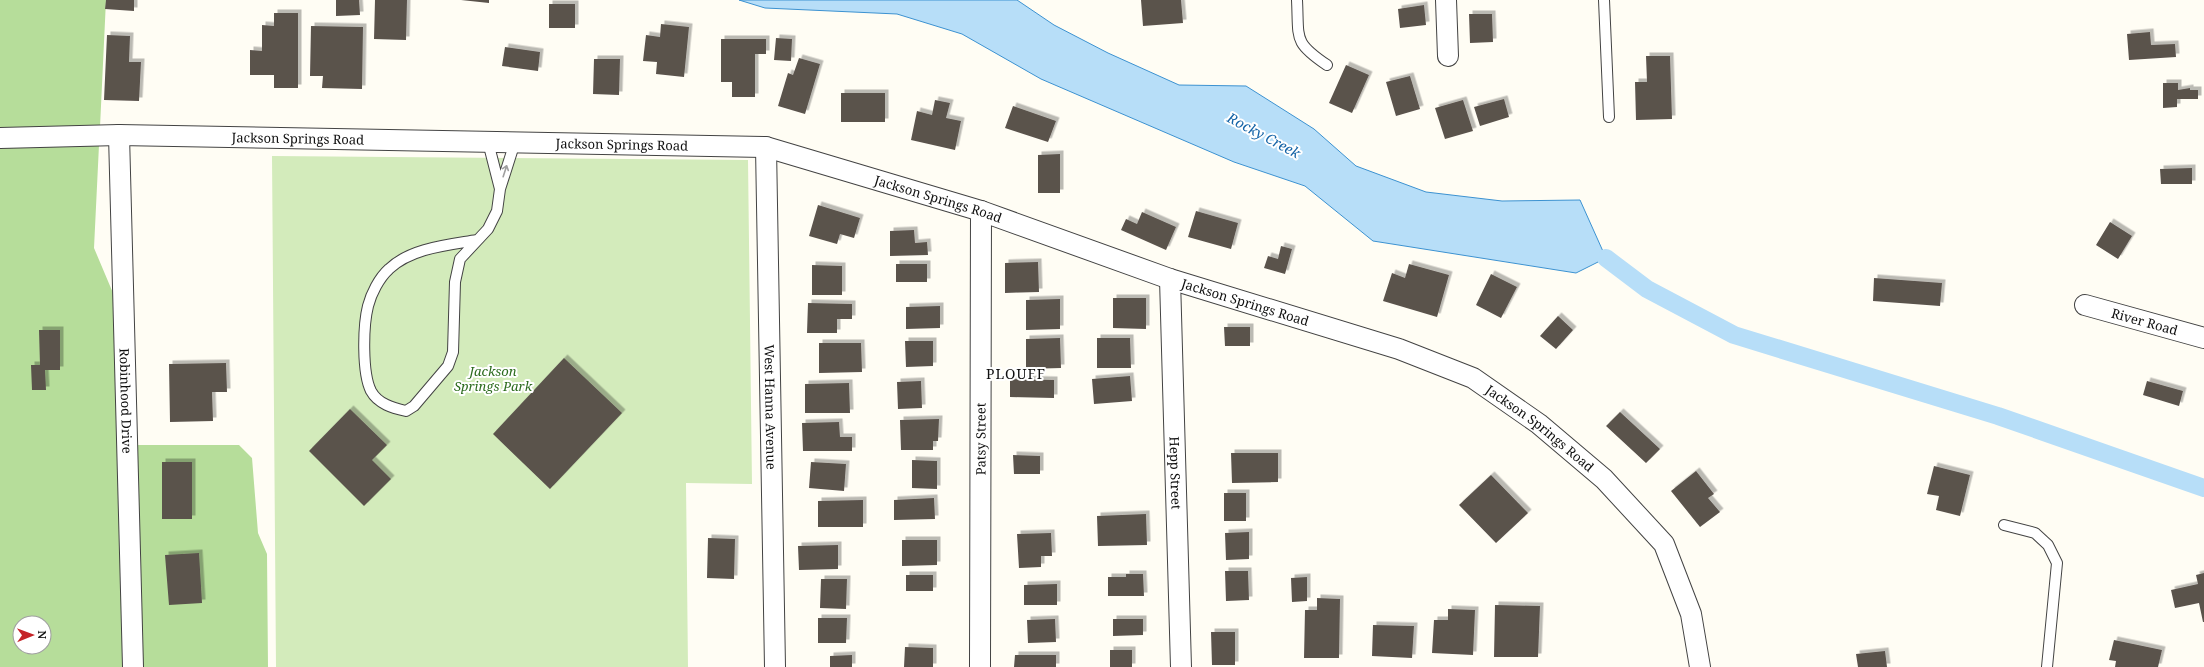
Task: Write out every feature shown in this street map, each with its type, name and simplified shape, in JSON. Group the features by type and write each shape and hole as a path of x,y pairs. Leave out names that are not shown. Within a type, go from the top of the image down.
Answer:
{"street":[{"path":"1446,0 1448,56"},
{"name":"Jackson Springs Road","path":"0,138 119,135 766,147 981,211 1170,279 1399,349 1473,378 1539,424 1604,479 1664,544 1691,614 1700,667"},
{"name":"Robinhood Drive","path":"119,135 133,667"},
{"name":"West Hanna Avenue","path":"766,147 774,667"},
{"name":"Patsy Street","path":"980,667 981,211"},
{"name":"Hepp Street","path":"1170,279 1181,667"},
{"name":"River Road","path":"2085,305 2204,338"}],"lane":[{"path":"1297,0 1300,42 1310,53 1327,65"},
{"path":"1604,0 1609,117"},
{"path":"488,142 500,189"},
{"path":"477,240 429,249 408,257 389,269 375,289 368,306 365,342 366,376 371,392 388,407 406,411 414,406 448,366 453,352 455,282 460,259 488,229 497,212 500,189 515,142"},
{"path":"2004,525 2035,533 2048,545 2057,563 2047,667"}],"green space":[{"path":"0,0 106,0 100,127 0,129"},
{"path":"99,145 94,248 113,293 123,667 0,667 0,147"},
{"name":"Jackson Springs Park","path":"272,156 748,160 752,484 686,483 688,667 276,667"},
{"path":"137,445 239,445 252,458 258,533 267,554 268,667 143,667"}],"water":[{"name":"Rocky Creek","path":"739,0 1017,0 1054,25 1108,53 1179,85 1246,86 1314,129 1356,166 1426,192 1502,201 1580,200 1606,258 1576,273 1373,241 1305,186 1234,162 1041,79 962,34 897,14 765,8"}],"building":[{"path":"106,0 134,0 134,11 105,9"},
{"path":"336,0 359,0 360,15 336,16"},
{"path":"375,0 407,0 406,40 374,39"},
{"path":"461,0 489,0 489,3"},
{"path":"1141,0 1181,0 1183,23 1143,26"},
{"path":"549,4 575,4 575,28 549,28"},
{"path":"1424,5 1426,25 1400,28 1398,9"},
{"path":"274,13 298,13 298,88 274,88 274,75 250,75 250,50 262,51 262,25 274,26"},
{"path":"1469,14 1492,14 1493,42 1470,43"},
{"path":"661,24 689,27 684,77 656,74 657,62 643,61 646,35 660,37"},
{"path":"311,26 363,27 362,89 322,88 323,76 310,76"},
{"path":"2150,32 2151,45 2175,44 2176,57 2129,60 2127,34"},
{"path":"107,35 130,36 129,62 141,62 139,101 104,100"},
{"path":"776,38 792,39 791,61 774,60"},
{"path":"721,39 766,39 766,54 755,54 755,97 732,97 732,82 721,82"},
{"path":"505,47 540,52 538,71 502,66"},
{"path":"1646,56 1670,56 1672,119 1636,120 1635,82 1647,82"},
{"path":"799,58 820,64 805,114 778,106 788,73 793,75"},
{"path":"594,59 620,59 619,95 593,94"},
{"path":"1346,65 1369,75 1352,113 1329,103"},
{"path":"1410,76 1420,109 1396,116 1386,82"},
{"path":"2163,83 2178,83 2178,90 2190,88 2190,90 2198,90 2198,99 2177,99 2177,107 2163,108"},
{"path":"841,93 885,93 885,122 841,122"},
{"path":"1504,99 1509,117 1480,126 1474,107"},
{"path":"935,100 950,103 946,118 961,121 955,150 911,140 917,111 932,115"},
{"path":"1463,100 1473,131 1445,139 1435,108"},
{"path":"1013,106 1056,121 1048,142 1005,128"},
{"path":"1060,154 1060,193 1038,193 1038,155"},
{"path":"2192,168 2192,184 2161,184 2160,169"},
{"path":"818,205 860,218 854,238 840,234 837,244 809,236"},
{"path":"1196,211 1238,223 1231,249 1188,237"},
{"path":"1142,212 1176,227 1166,250 1121,230 1126,219 1137,224"},
{"path":"2110,222 2132,236 2118,259 2096,245"},
{"path":"914,230 915,243 927,242 928,255 890,256 890,231"},
{"path":"1281,246 1292,249 1285,274 1264,268 1268,256 1278,259"},
{"path":"1038,262 1039,292 1005,293 1005,263"},
{"path":"896,264 927,264 927,282 896,282"},
{"path":"1409,264 1449,275 1437,317 1383,301 1392,273 1405,278"},
{"path":"812,265 842,266 842,295 812,295"},
{"path":"1491,274 1517,287 1501,318 1476,305"},
{"path":"1874,278 1942,283 1940,306 1873,301"},
{"path":"1113,298 1146,298 1146,329 1113,328"},
{"path":"1060,299 1060,329 1026,330 1026,300"},
{"path":"808,303 852,304 852,319 837,319 837,333 807,333"},
{"path":"940,306 940,328 906,329 906,307"},
{"path":"1558,316 1573,330 1556,349 1540,336"},
{"path":"1224,327 1250,327 1250,346 1225,346"},
{"path":"39,330 60,330 60,370 45,370 46,390 32,390 31,365 40,365"},
{"path":"1060,338 1061,368 1026,369 1026,339"},
{"path":"1097,338 1130,338 1131,368 1097,368"},
{"path":"905,341 933,341 933,366 906,367"},
{"path":"819,343 861,343 862,372 819,373"},
{"path":"564,358 622,413 550,489 493,434"},
{"path":"226,363 227,392 212,392 213,421 170,422 169,364"},
{"path":"1130,376 1132,401 1094,404 1092,379"},
{"path":"1010,379 1054,380 1054,398 1010,397"},
{"path":"921,381 922,408 898,409 897,382"},
{"path":"2147,381 2183,391 2179,406 2143,395"},
{"path":"849,383 850,413 805,413 805,384"},
{"path":"350,409 387,445 372,460 391,479 364,506 309,451"},
{"path":"1620,412 1660,449 1646,463 1606,426"},
{"path":"939,419 938,441 933,441 933,450 901,450 900,420"},
{"path":"839,422 840,437 852,437 852,451 803,451 802,423"},
{"path":"1231,453 1278,453 1278,482 1232,483"},
{"path":"1013,455 1040,456 1040,474 1014,474"},
{"path":"912,460 937,461 937,489 912,488"},
{"path":"162,462 192,462 192,519 162,519"},
{"path":"811,462 846,464 844,491 809,488"},
{"path":"1934,466 1970,475 1960,516 1936,510 1939,496 1927,494"},
{"path":"1696,471 1714,494 1708,498 1720,512 1700,527 1671,491"},
{"path":"1491,475 1528,513 1496,543 1459,505"},
{"path":"1224,493 1246,493 1246,521 1224,521"},
{"path":"934,498 935,519 894,520 894,500"},
{"path":"863,500 863,527 818,527 818,501"},
{"path":"1146,514 1147,545 1098,546 1097,516"},
{"path":"1249,532 1249,559 1226,560 1225,533"},
{"path":"1051,533 1052,556 1041,556 1041,567 1019,568 1017,534"},
{"path":"708,538 735,539 734,579 707,578"},
{"path":"902,540 937,540 937,565 902,566"},
{"path":"838,545 838,569 799,570 798,546"},
{"path":"199,553 202,603 169,605 165,555"},
{"path":"1225,571 1248,571 1249,600 1226,601"},
{"path":"2204,573 2203,622 2199,603 2175,608 2171,590 2198,584 2196,575"},
{"path":"1126,574 1143,574 1144,596 1108,596 1108,577 1126,577"},
{"path":"906,575 933,575 933,591 906,591"},
{"path":"1307,577 1307,601 1292,602 1291,578"},
{"path":"821,579 847,579 846,609 820,608"},
{"path":"1057,584 1057,605 1024,605 1024,585"},
{"path":"1317,598 1340,599 1339,658 1304,658 1305,610 1317,610"},
{"path":"1495,605 1540,606 1538,657 1494,657"},
{"path":"1448,609 1475,610 1473,655 1432,653 1434,620 1448,620"},
{"path":"818,618 847,618 846,643 818,643"},
{"path":"1055,619 1056,642 1028,643 1027,620"},
{"path":"1113,619 1143,619 1143,635 1113,636"},
{"path":"1373,625 1414,626 1412,658 1372,656"},
{"path":"1211,632 1235,632 1235,665 1212,665"},
{"path":"2114,640 2162,650 2158,667 2115,667 2116,661 2109,660"},
{"path":"905,647 933,648 933,667 904,667"},
{"path":"1110,650 1132,650 1132,667 1110,667"},
{"path":"1885,651 1887,667 1858,667 1856,654"},
{"path":"852,655 852,667 830,667 830,656"},
{"path":"1015,655 1056,655 1056,667 1014,667"}],"waterway":[{"path":"1606,258 1647,289 1734,335 1998,416 2204,488"}],"district":[{"name":"PLOUFF","path":"1016,373"}]}
